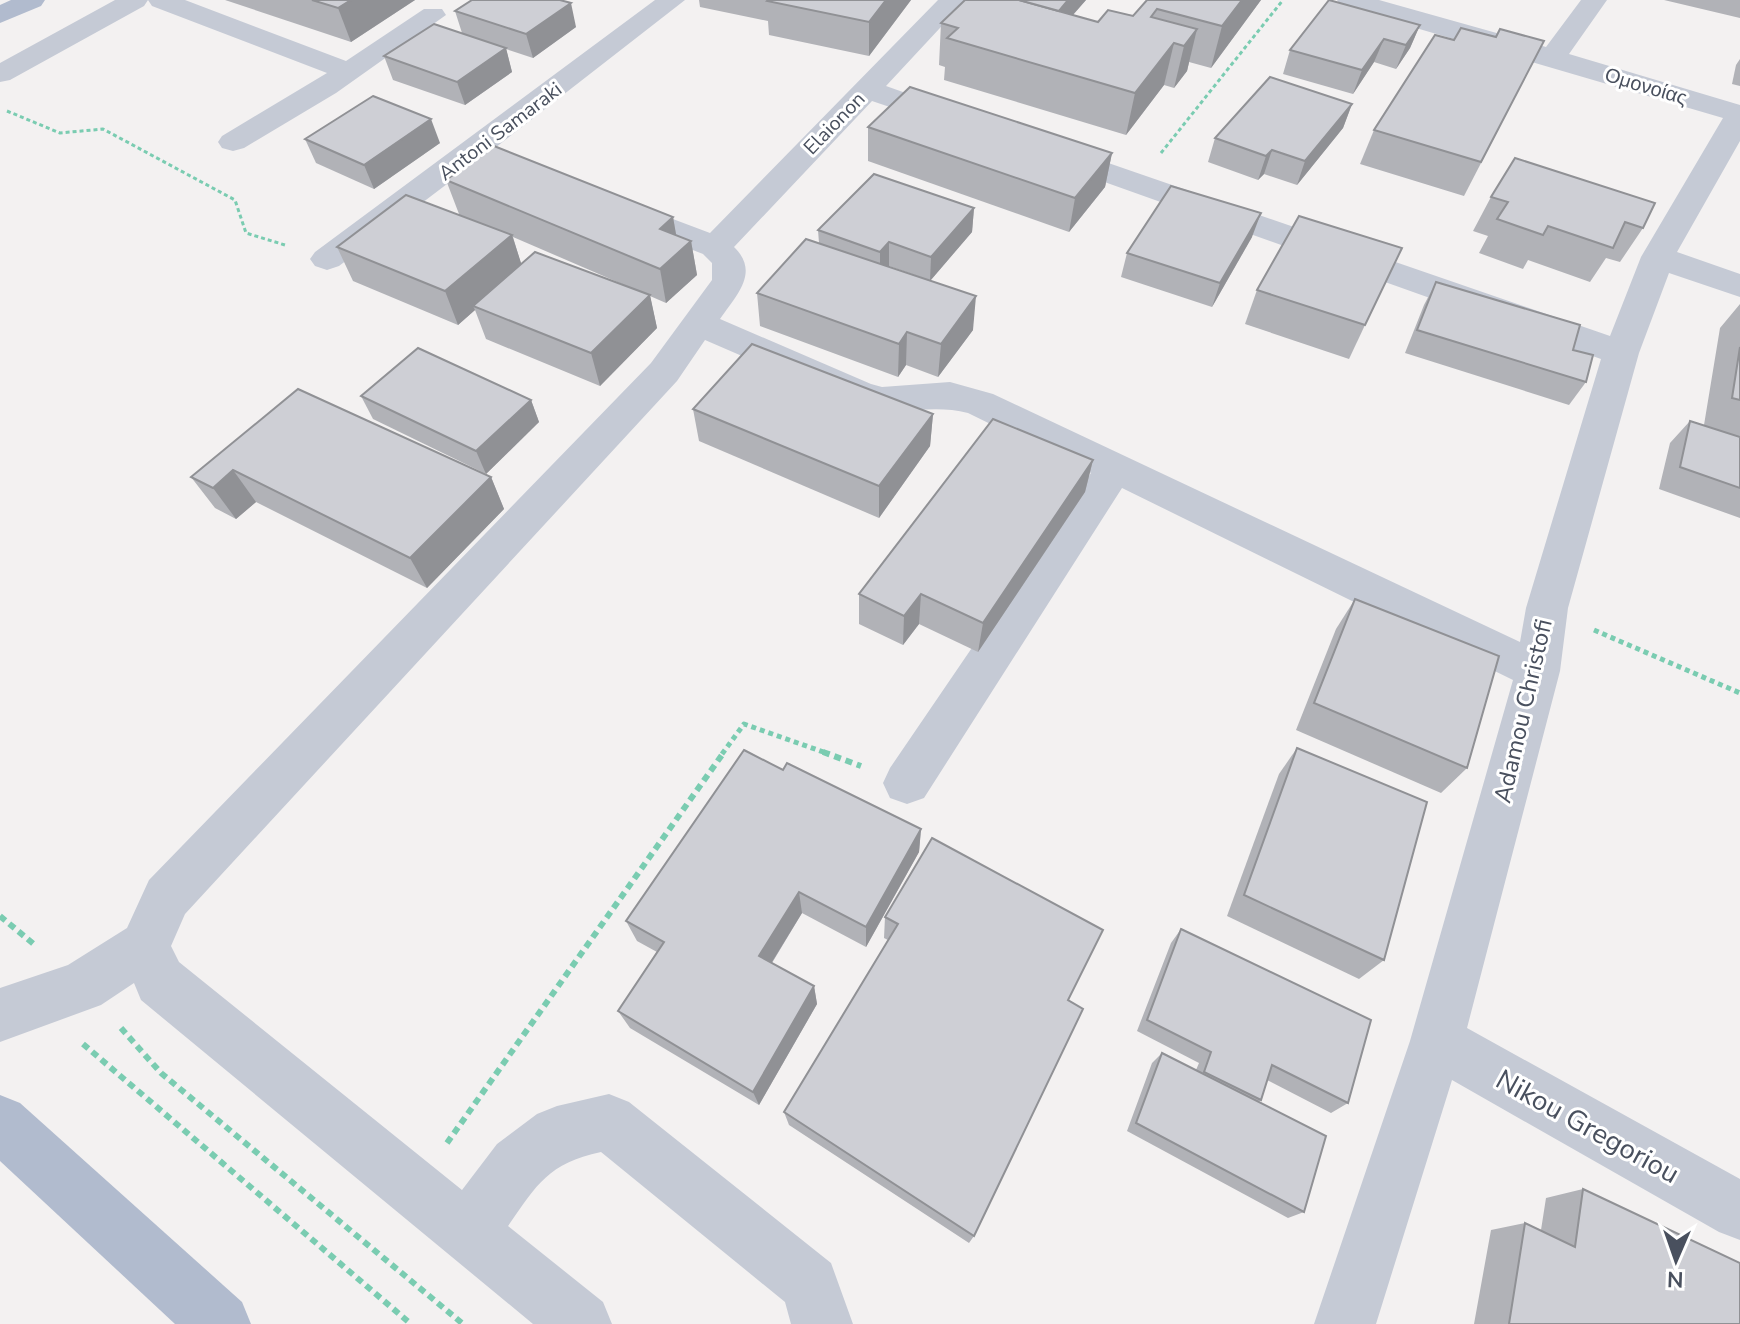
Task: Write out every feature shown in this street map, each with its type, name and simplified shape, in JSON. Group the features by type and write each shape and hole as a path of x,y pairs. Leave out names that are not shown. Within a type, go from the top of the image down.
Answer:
{"main road":[{"path":"0,15 32,0"},
{"path":"0,1123 220,1324"}],"street":[{"path":"0,74 135,0"},
{"path":"161,0 349,72"},
{"name":"Antoni Samaraki","path":"327,259 471,154 672,0"},
{"name":"Elaionon","path":"715,247 953,0"},
{"name":"Ομονοίας","path":"1350,0 1740,115"},
{"path":"1552,58 1594,0"},
{"path":"233,142 349,72 433,15"},
{"path":"867,89 1621,353"},
{"name":"Adamou Christofi","path":"1345,1324 1437,1041 1538,671 1547,608 1621,353 1658,257 1740,115"},
{"path":"152,963 167,897 664,372 729,281 729,261 715,247 471,154"},
{"path":"1658,257 1740,286"},
{"path":"699,323 860,394 882,400 950,395 980,403 1538,671"},
{"path":"907,783 1115,468"},
{"path":"17,1008 152,963"},
{"path":"152,963 415,1188 581,1324"},
{"name":"Nikou Gregoriou","path":"1437,1041 1740,1211"},
{"path":"469,1230 517,1164 557,1134 609,1122 810,1284 822,1324"}],"path":[{"path":"1137,183 1283,0"},
{"path":"1,108 60,133 103,129 235,200 246,233 327,259"},
{"path":"1547,608 1740,693"},
{"path":"415,1188 744,724 907,783"},
{"path":"0,916 82,986 161,1073 463,1324"},
{"path":"17,1008 411,1324"}],"building":[{"path":"312,0 351,0 338,8"},
{"path":"472,0 560,0 571,3 526,34 455,11"},
{"path":"768,0 886,0 869,22"},
{"path":"965,0 1019,0 1098,22 1108,10 1133,16 1147,0 1242,0 1222,26 1157,9 1151,17 1197,29 1184,46 1174,43 1135,93 947,38 958,28 941,23"},
{"path":"1019,0 1068,0 1059,11"},
{"path":"1329,0 1420,25 1406,45 1384,39 1362,70 1290,50"},
{"path":"434,24 506,48 457,82 384,56"},
{"path":"1461,28 1496,37 1500,29 1544,41 1481,162 1374,130 1435,35 1454,40"},
{"path":"1270,77 1352,104 1305,161 1272,150 1266,156 1215,138"},
{"path":"910,87 1112,153 1075,198 868,127"},
{"path":"373,96 431,119 364,165 305,139"},
{"path":"494,146 673,217 660,229 691,241 660,269 446,180"},
{"path":"1515,158 1655,203 1643,228 1625,222 1613,248 1548,226 1543,235 1497,219 1508,202 1491,197"},
{"path":"874,174 974,208 931,257 889,242 880,252 818,230"},
{"path":"1171,186 1261,213 1220,283 1127,253"},
{"path":"406,195 512,235 445,291 337,247"},
{"path":"1299,216 1402,248 1365,325 1257,290"},
{"path":"806,239 976,296 941,344 907,332 899,344 757,293"},
{"path":"535,252 650,295 591,353 473,306"},
{"path":"1436,282 1580,325 1573,350 1593,355 1586,382 1417,330"},
{"path":"752,344 933,414 879,486 693,409"},
{"path":"1740,347 1740,400 1732,398"},
{"path":"418,348 531,400 476,451 361,396"},
{"path":"298,389 491,477 410,558 233,470 213,488 191,477"},
{"path":"993,419 1093,460 983,623 921,594 904,616 859,594"},
{"path":"1690,421 1740,437 1740,488 1680,467"},
{"path":"1355,599 1499,656 1467,768 1314,703"},
{"path":"1297,748 1427,802 1384,960 1244,895"},
{"path":"744,750 783,770 787,763 921,829 866,927 799,892 759,956 814,986 753,1092 618,1011 664,942 626,921"},
{"path":"932,838 1103,930 1068,1000 1083,1009 974,1236 784,1112 898,924 885,917"},
{"path":"1181,929 1371,1020 1348,1103 1272,1065 1261,1100 1204,1072 1211,1052 1147,1020"},
{"path":"1162,1053 1326,1136 1304,1212 1136,1123"},
{"path":"1583,1189 1740,1263 1740,1324 1509,1324 1525,1223 1575,1247"}]}
